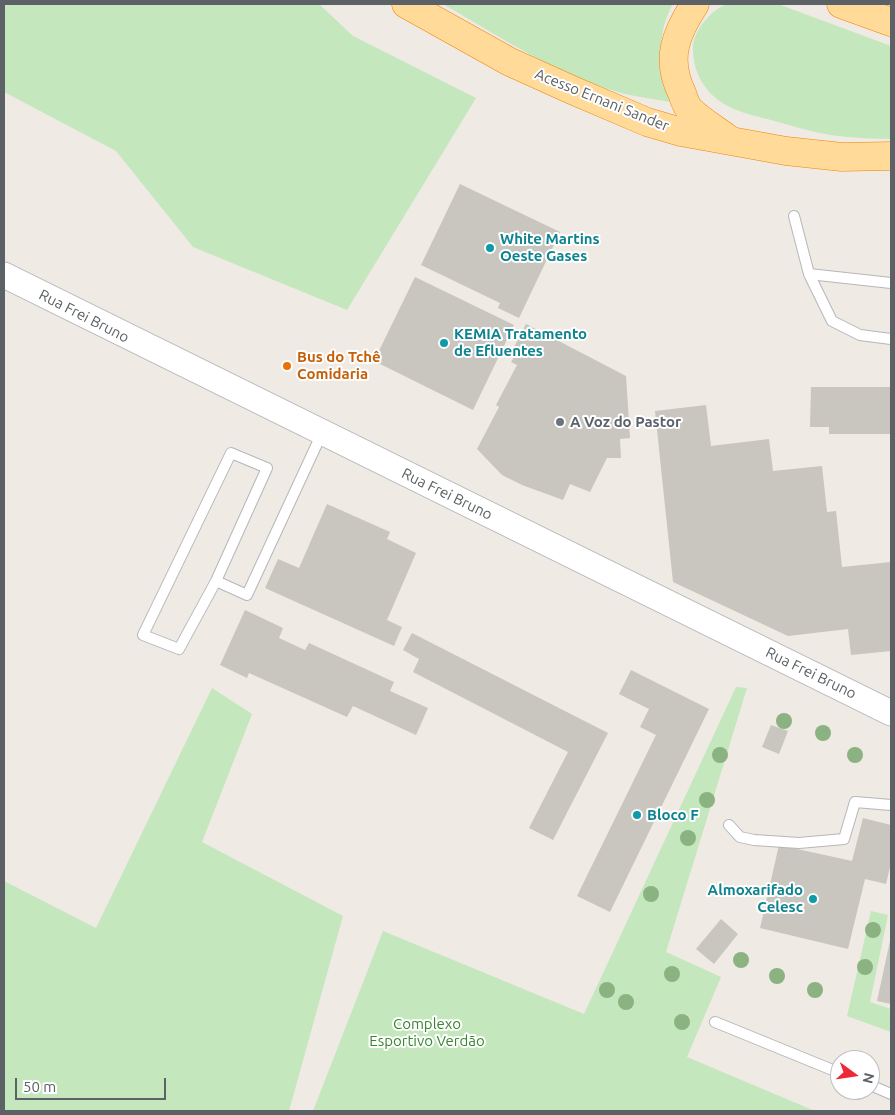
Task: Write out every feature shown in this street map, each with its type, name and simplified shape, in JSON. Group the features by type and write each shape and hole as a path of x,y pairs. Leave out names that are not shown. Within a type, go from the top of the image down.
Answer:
{"highway":[{"name":"Acesso Ernani Sander","path":"406,4 510,62 588,98 647,122 681,132 732,142 786,151 842,157"},
{"path":"695,4 685,18 676,38 672,61 677,84 689,109 732,142"},
{"path":"841,4 891,22"},
{"path":"842,157 891,156"},
{"path":"842,157 891,175"}],"street":[{"name":"Rua Frei Bruno","path":"4,275 891,713"}],"lane":[{"path":"794,216 809,274 832,321 860,335 891,339"},
{"path":"809,274 891,283"},
{"path":"216,581 247,595 322,433"},
{"path":"231,453 267,468 216,581 180,649 142,635 231,453"},
{"path":"729,825 740,837 754,840 799,844 844,839 855,802 891,805"},
{"path":"715,1022 830,1069"}],"green space":[{"path":"4,4 319,4 353,36 476,98 347,310 193,247 116,151 4,92"},
{"path":"443,4 673,4 663,30 661,48 663,76 671,102 618,92 572,75 528,53"},
{"path":"727,4 778,4 891,46 891,139 844,137 811,131 743,112 726,105 714,97 708,91 696,70 693,46 700,27 710,15"},
{"name":"Complexo Esportivo Verdão","path":"736,687 747,688 666,952 721,977 687,1057 815,1111 313,1111 383,931 584,1014"},
{"path":"212,688 252,714 202,842 343,916 289,1111 4,1111 4,881 96,928"},
{"path":"871,911 888,915 870,1002 891,1009 891,1032 847,1016"}],"building":[{"name":"White Martins Oeste Gases","path":"460,184 560,232 519,318 498,308 500,303 421,265"},
{"name":"KEMIA Tratamento de Efluentes","path":"415,277 514,325 473,410 374,361"},
{"name":"A Voz do Pastor","path":"526,324 626,376 630,438 620,439 621,458 607,458 590,492 570,484 563,500 522,485 502,475 477,449 499,407 496,405 517,365 511,362 516,354 512,351"},
{"path":"811,387 890,387 890,434 829,434 829,427 810,427"},
{"path":"706,405 711,446 769,439 773,471 822,466 827,512 836,511 842,567 891,562 891,651 851,655 848,629 788,636 673,582 655,411"},
{"path":"327,504 390,532 387,539 416,553 387,620 402,627 394,646 265,588 278,559 299,568"},
{"path":"245,610 283,628 279,638 305,650 309,643 394,682 390,691 428,708 416,735 353,706 347,717 249,673 247,678 220,665"},
{"path":"412,633 608,733 553,840 529,828 568,752 413,672 419,659 403,650"},
{"name":"Bloco F","path":"631,670 709,709 610,912 577,896 656,735 640,727 649,709 619,694"},
{"path":"771,725 788,731 779,754 762,747"},
{"path":"863,818 891,825 891,863 886,884 865,879 848,949 760,928 779,845 852,861"},
{"path":"721,919 738,934 714,964 696,949"},
{"path":"891,941 891,1004 877,1001"}],"place":[{"name":"White Martins Oeste Gases","path":"490,248"},
{"name":"KEMIA Tratamento de Efluentes","path":"444,343"},
{"name":"Bus do Tchê Comidaria","path":"287,366"},
{"name":"A Voz do Pastor","path":"560,422"},
{"name":"Bloco F","path":"637,815"},
{"name":"Almoxarifado Celesc","path":"813,899"}]}
